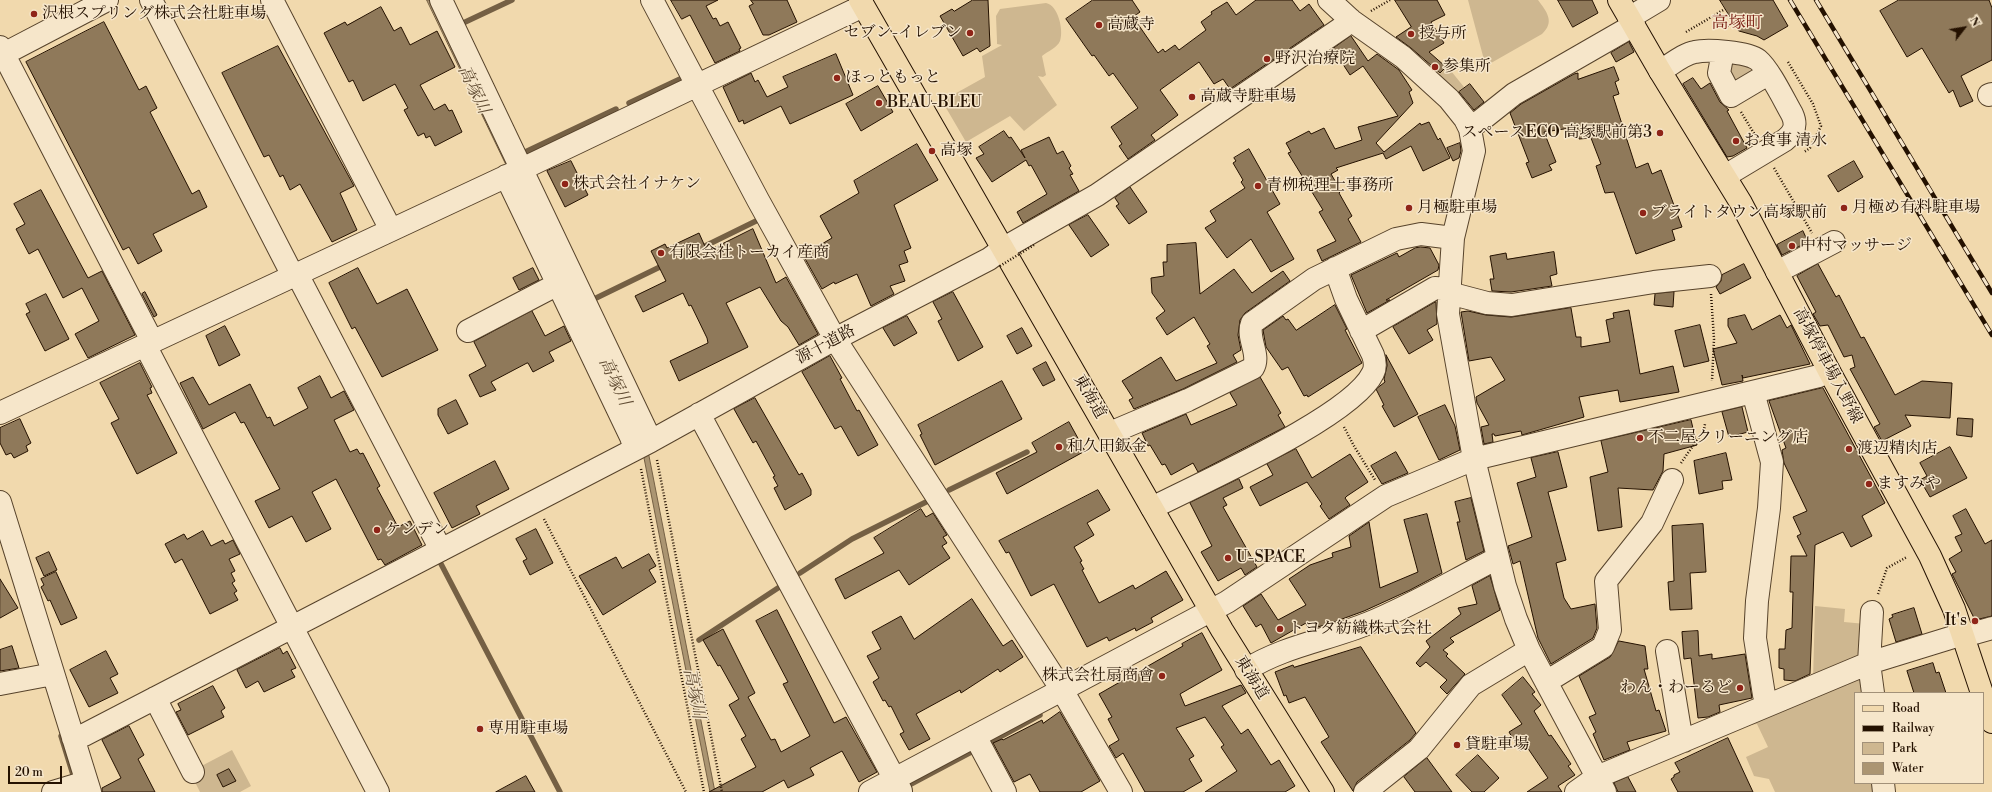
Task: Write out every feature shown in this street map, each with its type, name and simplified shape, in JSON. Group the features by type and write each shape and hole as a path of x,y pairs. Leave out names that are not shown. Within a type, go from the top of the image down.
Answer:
{"main road":[{"name":"東海道","path":"865,2 1002,257 1110,433 1246,670 1323,792"},
{"name":"高塚停車場入野線","path":"1628,14 1660,71 1725,176 1925,547 1949,595 1982,692"},
{"name":"高塚停車場入野線","path":"1984,697 1992,722"}],"street":[{"path":"107,0 1,52 292,627 378,792"},
{"path":"151,0 441,550"},
{"path":"272,0 391,230"},
{"path":"441,0 514,173 558,284 631,437 644,445"},
{"path":"652,0 758,200 835,339 1062,690 1121,792"},
{"path":"1329,0 1350,19 1403,57 1449,99 1469,127 1474,151 1453,238 1449,291 1449,321 1474,459 1508,597 1529,650 1601,784"},
{"path":"1469,127 1480,121 1514,94 1628,14 1659,0"},
{"path":"0,413 514,173 865,2"},
{"name":"源十道路","path":"73,738 84,735 644,445 835,339 989,260 1002,257 1097,196 1343,27 1350,19"},
{"path":"1660,71 1694,52 1723,52 1749,55 1758,60 1768,74 1792,114 1795,121 1795,128 1791,135 1768,158 1725,176"},
{"path":"1723,52 1719,73 1731,96 1768,74"},
{"path":"514,173 644,445"},
{"path":"1110,433 1188,400 1253,368 1256,364 1250,335 1252,323 1314,279 1404,236 1421,234 1453,238"},
{"path":"1777,272 1828,245"},
{"path":"1152,508 1265,451 1336,410 1359,391 1374,372 1375,363 1373,355 1346,299 1335,268"},
{"path":"1361,331 1435,288 1487,303 1512,305 1654,282 1710,276"},
{"path":"468,331 558,284"},
{"path":"870,792 898,786 975,736 1227,602 1386,496 1474,459 1820,376 1829,371"},
{"path":"1753,392 1772,462 1769,508 1757,601 1755,638 1764,695 1768,705"},
{"path":"699,414 898,786"},
{"path":"1546,682 1603,647 1610,630 1606,581 1652,523 1672,480"},
{"path":"0,502 88,787 53,792"},
{"path":"1246,670 1263,659 1295,647 1368,624 1498,560"},
{"path":"1872,612 1869,663 1873,692"},
{"path":"1576,792 1601,784 1684,741 1869,663 1992,628"},
{"path":"1365,792 1419,749 1471,685 1529,650"},
{"path":"1667,651 1680,730 1684,741"},
{"path":"0,684 53,674"},
{"path":"155,698 193,772"},
{"path":"975,736 1005,792"}],"path":[{"path":"1373,10 1390,0"},
{"path":"1684,33 1725,9"},
{"path":"1736,22 1739,27"},
{"path":"1731,96 1768,158 1828,245"},
{"path":"1002,257 1034,244"},
{"path":"1672,480 1704,430 1711,402 1714,339 1710,276"},
{"path":"1336,410 1354,446 1386,496"},
{"path":"644,445 642,475 704,792"},
{"path":"644,445 657,462 722,792"},
{"path":"535,501 686,792"},
{"path":"1872,612 1887,568 1925,547"}],"green space":[{"path":"1468,0 1538,0 1547,13 1549,21 1548,25 1542,34 1491,63 1486,61 1483,56"},
{"path":"1046,3 1054,8 1057,13 1061,36 1057,46 1042,56 1046,75 1043,77 1038,76 1057,105 1024,131 1010,116 966,142 942,101 985,77 982,56 1002,45 997,44 996,16 1000,9"},
{"path":"1728,63 1745,65 1756,75 1736,87 1725,69"},
{"path":"1447,66 1464,87 1454,95 1436,78"},
{"path":"1815,606 1845,609 1844,622 1866,624 1864,656 1813,681"},
{"path":"1859,675 1867,692 1854,692 1854,784 1878,784 1879,792 1775,792 1769,779 1754,776 1746,757 1768,747 1757,724 1749,725"},
{"path":"232,750 251,786 240,792 200,792 190,772"}],"water":[{"name":"高塚川","path":"427,0 433,0 641,433 649,456 715,792 710,792 644,458 636,435"}],"building":[{"path":"671,0 718,0 706,6 713,19 716,18 720,26 728,22 741,48 739,49 740,51 715,63 690,15 682,19"},
{"path":"751,0 787,0 797,22 769,35 763,35 749,6 753,4"},
{"name":"セブン-イレブン","path":"973,0 988,0 990,46 980,52 977,48 963,56 940,16 952,9 954,11"},
{"path":"1093,0 1132,0 1140,12 1133,17 1158,53 1163,49 1165,52 1175,45 1179,50 1206,30 1201,22 1212,14 1211,12 1227,2 1236,15 1256,0 1292,0 1300,11 1309,4 1324,25 1230,89 1223,79 1214,84 1199,62 1160,90 1178,115 1151,135 1155,140 1128,159 1119,146 1122,144 1111,127 1138,108 1113,73 1109,76 1094,55 1092,56 1066,19"},
{"path":"1395,0 1437,0 1445,15 1431,22 1444,43 1429,52 1446,67 1440,73 1396,37 1411,27"},
{"path":"1558,0 1592,0 1598,13 1573,27"},
{"path":"1720,0 1773,0 1788,26 1764,40 1757,36 1739,31"},
{"path":"1899,0 1989,0 1992,8 1992,60 1961,76 1973,101 1960,107 1953,90 1949,93 1922,48 1907,57 1880,11"},
{"path":"381,7 394,31 401,27 410,45 437,31 455,67 420,85 434,110 445,104 449,111 452,110 462,132 435,146 430,136 426,138 424,133 418,136 404,110 408,108 395,84 363,101 353,80 349,82 324,33 345,22 347,25"},
{"path":"104,22 139,90 146,86 157,108 150,112 192,194 199,190 207,207 153,234 162,251 138,264 129,247 123,250 26,62"},
{"path":"1351,36 1368,61 1377,54 1399,70 1412,90 1409,92 1413,103 1376,143 1384,152 1420,123 1421,125 1429,122 1438,140 1440,138 1450,158 1423,171 1411,146 1386,159 1383,153 1336,168 1338,170 1331,174 1341,191 1339,193 1352,216 1348,219 1361,242 1322,261 1317,250 1336,241 1319,212 1323,210 1288,153 1291,152 1286,143 1309,131 1311,134 1324,128 1335,149 1362,140 1358,127 1398,116 1363,66 1350,75 1333,49"},
{"path":"1629,42 1634,52 1616,62 1611,53"},
{"path":"278,46 354,186 340,193 357,230 332,242 300,184 290,190 283,175 280,177 269,155 264,157 222,73"},
{"path":"836,54 853,95 790,124 781,106 744,124 743,120 739,122 723,87 751,73 755,82 758,80 767,97 788,87 783,77"},
{"path":"1614,67 1619,80 1615,82 1619,94 1613,96 1636,168 1648,163 1652,174 1661,170 1682,227 1672,230 1675,240 1636,254 1614,192 1605,193 1596,166 1601,164 1591,138 1579,139 1577,127 1544,132 1556,162 1549,165 1552,170 1532,178 1526,163 1529,162 1510,113 1521,104 1574,74 1578,73 1578,79"},
{"path":"1693,78 1701,89 1710,83 1720,102 1729,110 1727,111 1747,148 1733,156 1727,157 1683,84"},
{"path":"1470,84 1484,102 1474,110 1459,92"},
{"path":"878,86 893,112 861,131 846,104"},
{"path":"1004,131 1009,138 1011,137 1025,158 1021,150 1049,137 1057,154 1063,151 1071,166 1069,168 1073,174 1070,175 1079,191 1023,223 1017,212 1047,194 1031,165 1029,166 1026,160 992,182 976,158 984,154 979,147"},
{"path":"1460,143 1461,151 1459,158 1453,161 1447,148"},
{"path":"917,144 938,180 894,205 911,248 904,251 908,262 899,265 905,281 890,286 894,294 871,306 857,274 835,284 834,282 822,289 803,255 832,238 820,216 859,193 854,181"},
{"path":"1249,149 1280,204 1267,212 1294,259 1271,272 1251,239 1227,258 1205,228 1216,221 1210,211 1245,188 1241,182 1243,180 1233,163 1236,161 1234,158"},
{"path":"571,161 588,195 565,207 547,171"},
{"path":"1854,161 1863,177 1838,192 1828,176"},
{"path":"1130,187 1147,212 1129,224 1116,206 1119,204 1115,198"},
{"path":"41,190 88,278 102,271 135,335 88,358 75,334 99,321 82,288 63,298 38,249 29,254 16,229 25,224 14,204"},
{"path":"1088,215 1109,245 1091,257 1069,225"},
{"path":"753,229 776,283 786,277 818,334 799,345 788,327 781,321 760,287 726,303 748,347 679,381 670,361 708,343 707,338 691,305 689,306 683,293 643,312 635,296 666,281 651,251 665,244 667,248 699,233 707,251"},
{"path":"1803,231 1808,242 1782,255 1777,245"},
{"path":"1196,243 1200,294 1234,269 1252,293 1283,271 1290,281 1245,313 1240,320 1238,335 1241,350 1233,355 1237,362 1183,389 1134,409 1129,400 1133,398 1122,381 1161,357 1176,381 1217,363 1207,346 1210,344 1194,317 1167,335 1156,318 1165,311 1152,293 1151,278 1164,276 1163,262 1167,262 1167,245"},
{"path":"1415,248 1430,248 1439,265 1438,270 1386,300 1390,300 1367,313 1351,275 1397,253 1399,257"},
{"path":"1554,252 1557,274 1550,276 1552,286 1511,292 1492,291 1490,279 1494,279 1490,256 1506,253 1507,259"},
{"path":"1744,264 1751,278 1720,294 1716,287 1721,281 1722,275"},
{"path":"1818,264 1836,297 1839,295 1861,338 1864,337 1895,395 1922,381 1952,383 1950,418 1905,415 1911,426 1882,441 1874,427 1880,424 1850,369 1855,367 1852,355 1844,357 1828,325 1820,326 1813,314 1816,312 1797,276"},
{"path":"358,268 377,304 407,289 438,350 382,377 355,327 352,329 329,283"},
{"path":"533,268 539,280 519,290 513,278"},
{"path":"145,292 157,315 154,317 142,294"},
{"path":"953,292 983,347 958,361 938,321 942,319 933,302"},
{"path":"1674,292 1673,307 1654,305 1655,294"},
{"path":"46,294 69,339 45,351 26,314 30,312 26,304"},
{"path":"1436,302 1437,324 1427,330 1433,340 1409,354 1393,327"},
{"path":"1335,305 1347,329 1345,330 1362,363 1308,397 1307,395 1304,396 1288,367 1282,370 1266,347 1263,330 1283,316 1286,320 1288,319 1296,330"},
{"path":"1571,308 1576,337 1581,337 1581,347 1610,342 1606,320 1614,318 1613,313 1629,310 1640,374 1673,366 1679,392 1620,402 1618,390 1579,397 1584,417 1522,435 1521,431 1495,436 1492,434 1493,442 1484,444 1481,427 1489,425 1477,403 1476,397 1505,380 1491,357 1469,361 1461,312 1468,311 1486,315 1511,317"},
{"path":"532,311 545,336 564,326 571,341 549,352 554,361 533,372 527,363 491,382 496,390 480,397 469,375 486,366 474,342"},
{"path":"1745,315 1752,330 1780,315 1787,328 1791,325 1810,364 1743,378 1742,375 1743,381 1722,385 1713,349 1737,343 1728,326 1728,319"},
{"path":"907,316 917,333 894,346 883,328"},
{"path":"1700,325 1709,361 1684,367 1675,331"},
{"path":"225,326 240,355 219,366 206,336"},
{"path":"1022,328 1032,346 1017,354 1007,336"},
{"path":"1386,355 1418,414 1394,427 1382,406 1384,405 1376,389 1385,382 1384,379 1387,366"},
{"path":"830,356 857,411 859,410 878,445 858,456 841,426 835,429 802,372"},
{"path":"1046,362 1055,380 1043,386 1033,369"},
{"path":"140,363 152,387 150,388 152,393 147,395 177,453 137,474 111,423 119,419 100,383"},
{"path":"320,376 331,398 344,391 354,410 334,420 350,452 357,449 360,454 363,453 380,486 377,488 398,527 410,521 422,545 385,565 381,559 378,560 336,479 312,492 331,529 306,542 292,516 269,528 255,501 280,489 244,422 241,423 235,412 203,429 180,383 193,377 209,405 250,384 267,418 270,417 274,426 308,408 298,388"},
{"path":"1260,377 1281,413 1278,415 1285,427 1198,472 1193,463 1171,475 1165,464 1162,465 1150,445 1148,446 1142,433 1186,414 1191,425 1237,405 1230,393"},
{"path":"1002,381 1022,419 935,465 920,435 922,434 918,425"},
{"path":"1823,388 1885,503 1862,516 1872,536 1851,547 1843,532 1815,545 1810,674 1795,681 1784,680 1784,669 1779,668 1779,649 1785,649 1786,630 1792,628 1793,592 1790,592 1791,556 1807,556 1797,536 1801,534 1793,517 1807,511 1784,463 1782,450 1786,448 1769,401"},
{"path":"755,398 799,475 802,473 811,490 811,495 785,510 774,488 778,486 773,477 775,476 756,441 753,443 734,409"},
{"path":"456,400 468,424 448,434 438,415 438,409"},
{"path":"1445,405 1455,426 1460,450 1439,460 1418,417"},
{"path":"1742,407 1748,432 1729,437 1722,412"},
{"path":"1958,418 1973,419 1972,437 1957,435"},
{"path":"20,419 31,443 26,446 28,451 14,458 11,453 6,455 0,443 0,428"},
{"path":"1691,420 1697,445 1664,454 1663,471 1653,490 1618,488 1622,527 1598,531 1590,477 1608,472 1601,441"},
{"name":"和久田鈑金","path":"1069,422 1085,451 1007,494 996,473 1037,452 1032,443"},
{"path":"1950,447 1967,478 1930,497 1920,480 1927,476 1920,463"},
{"path":"1296,449 1312,478 1350,454 1368,482 1345,498 1350,505 1329,519 1320,506 1322,504 1307,482 1260,506 1250,487 1273,475 1267,464"},
{"path":"1396,452 1408,473 1382,484 1371,466"},
{"path":"1558,452 1567,487 1548,492 1566,560 1556,563 1564,598 1571,609 1595,604 1597,628 1593,638 1551,664 1538,638 1520,561 1513,564 1508,546 1532,537 1517,483 1536,477 1531,458"},
{"path":"1726,453 1732,480 1722,481 1723,489 1699,494 1694,461"},
{"path":"495,461 509,489 476,506 480,514 452,528 434,493"},
{"path":"1239,479 1243,488 1223,498 1227,505 1223,507 1257,567 1245,575 1241,568 1218,581 1201,552 1212,546 1190,503"},
{"path":"1098,490 1110,510 1087,523 1094,535 1074,547 1082,561 1080,562 1084,569 1082,570 1099,603 1133,585 1135,589 1166,571 1183,600 1151,618 1153,622 1136,631 1135,628 1109,641 1107,637 1087,647 1054,584 1031,596 1009,552 1006,553 999,541"},
{"path":"1471,498 1484,551 1466,560 1457,522 1460,522 1455,502"},
{"path":"921,509 926,517 933,513 947,535 943,537 947,543 942,546 950,558 909,585 899,570 845,599 835,579 884,553 874,538"},
{"path":"1966,509 1985,544 1992,540 1992,616 1975,620 1952,574 1956,572 1949,559 1962,551 1955,537 1962,534 1953,516"},
{"path":"1427,514 1442,573 1410,590 1364,611 1334,622 1308,630 1306,623 1271,643 1261,624 1256,627 1243,606 1261,594 1278,620 1306,605 1289,579 1310,565 1333,557 1332,553 1351,547 1349,536 1369,522 1380,588 1418,572 1404,520"},
{"path":"1703,524 1706,572 1690,573 1692,609 1670,610 1668,582 1674,581 1672,526"},
{"path":"536,529 553,563 530,575 523,561 527,559 516,539"},
{"path":"203,531 211,546 223,540 225,544 233,540 240,554 229,559 235,571 231,573 235,581 232,583 237,591 234,593 238,600 210,614 182,559 175,563 165,544 184,534 187,539"},
{"path":"49,552 57,570 44,576 36,558"},
{"path":"649,554 656,566 649,570 656,582 603,615 579,576 616,557 622,568"},
{"path":"56,572 77,618 61,625 50,600 48,601 41,587 44,585 41,579"},
{"path":"1490,576 1500,610 1450,638 1454,642 1443,650 1448,654 1446,656 1465,674 1447,694 1440,687 1447,680 1426,662 1420,667 1416,663 1430,647 1426,641 1461,614 1458,608 1477,604 1472,586"},
{"path":"0,579 18,608 0,618"},
{"path":"972,599 1003,646 1012,640 1023,657 1000,672 998,669 961,693 960,690 916,714 930,739 909,750 900,734 904,732 891,706 889,707 885,700 883,701 873,682 879,678 867,656 881,649 872,632 901,616 914,639"},
{"path":"1914,608 1922,634 1896,642 1889,619 1893,617 1892,615"},
{"path":"777,610 834,723 846,717 877,772 859,782 842,751 810,768 814,775 788,788 784,780 762,792 709,792 756,767 741,739 746,736 729,705 739,699 720,665 718,666 703,640 723,629 755,693 748,697 771,740 775,739 781,752 810,736 783,684 788,682 756,621"},
{"path":"1698,631 1699,656 1712,654 1712,659 1745,654 1752,698 1719,705 1720,712 1708,717 1698,718 1691,658 1684,659 1682,632"},
{"path":"1202,633 1222,670 1180,694 1185,706 1241,685 1246,693 1222,706 1241,734 1248,729 1271,765 1279,760 1295,786 1285,792 1205,792 1237,771 1221,747 1224,745 1205,717 1176,728 1194,756 1189,759 1202,781 1183,792 1145,792 1123,753 1116,758 1109,746 1119,740 1108,719 1112,717 1099,694 1183,646 1182,644"},
{"path":"1619,641 1645,646 1648,669 1644,669 1656,711 1659,710 1666,731 1627,742 1630,750 1604,760 1593,734 1596,732 1589,717 1596,714 1579,676 1610,657"},
{"path":"12,646 19,668 0,671 0,650"},
{"path":"1361,647 1416,733 1410,740 1357,782 1353,791 1321,742 1329,737 1305,697 1289,703 1286,695 1284,696 1275,672 1293,665 1294,667"},
{"path":"280,648 283,654 287,651 296,668 291,670 295,677 264,692 258,681 246,688 237,670"},
{"path":"106,651 118,674 110,678 118,693 89,707 70,670"},
{"path":"1933,663 1936,673 1939,672 1946,692 1914,692 1907,671"},
{"path":"1523,677 1535,692 1532,694 1541,705 1534,711 1549,736 1551,735 1571,764 1568,766 1575,775 1558,786 1562,792 1527,792 1548,778 1527,747 1520,751 1509,732 1522,724 1502,695"},
{"path":"213,686 225,708 221,711 224,717 188,735 176,712 181,710 178,704"},
{"path":"1060,712 1100,781 1081,792 1040,792 1030,774 1014,782 993,743 1002,739 1003,740 1042,720 1043,723"},
{"path":"129,726 144,755 138,759 155,792 102,792 102,788 121,778 102,740"},
{"path":"1728,738 1753,792 1678,792 1671,779 1674,775 1680,772 1675,763"},
{"path":"1478,755 1499,778 1484,792 1472,792 1456,775"},
{"path":"1427,758 1452,792 1415,792 1404,777"},
{"path":"229,769 236,781 223,787 217,775"},
{"path":"526,776 535,792 496,792"},
{"path":"1628,777 1636,792 1618,792 1614,783"}],"waterway":[{"path":"461,24 512,0"},
{"path":"629,103 680,79"},
{"path":"523,153 616,109"},
{"path":"699,249 756,221"},
{"path":"590,301 666,264"},
{"path":"949,490 1027,452"},
{"path":"800,573 852,539 928,501"},
{"path":"440,562 560,792"},
{"path":"699,640 781,586"},
{"path":"987,744 1040,715"},
{"path":"62,735 61,736 74,778"},
{"path":"911,784 975,750"}],"railway":[{"path":"1790,0 1992,335"},
{"path":"1816,0 1992,293"}],"place":[{"name":"沢根スプリング株式会社駐車場","path":"34,14"},
{"name":"高蔵寺","path":"1099,25"},
{"name":"セブン-イレブン","path":"970,33"},
{"name":"授与所","path":"1411,34"},
{"name":"野沢治療院","path":"1267,59"},
{"name":"参集所","path":"1435,67"},
{"name":"ほっともっと","path":"837,78"},
{"name":"高蔵寺駐車場","path":"1192,97"},
{"name":"BEAU-BLEU","path":"879,103"},
{"name":"スペースECO 高塚駅前第3","path":"1660,133"},
{"name":"お食事 清水","path":"1736,141"},
{"name":"高塚","path":"932,151"},
{"name":"株式会社イナケン","path":"565,184"},
{"name":"青栁税理士事務所","path":"1258,186"},
{"name":"月極駐車場","path":"1409,208"},
{"name":"月極め有料駐車場","path":"1844,208"},
{"name":"ブライトタウン高塚駅前","path":"1643,213"},
{"name":"中村マッサージ","path":"1792,246"},
{"name":"有限会社トーカイ産商","path":"661,253"},
{"name":"不二屋クリーニング店","path":"1640,438"},
{"name":"和久田鈑金","path":"1059,447"},
{"name":"渡辺精肉店","path":"1849,449"},
{"name":"ますみや","path":"1869,484"},
{"name":"ケンデン","path":"377,530"},
{"name":"U-SPACE","path":"1228,558"},
{"name":"It's","path":"1975,621"},
{"name":"トヨタ紡織株式会社","path":"1280,629"},
{"name":"株式会社扇商會","path":"1162,676"},
{"name":"わん・わーるど","path":"1740,688"},
{"name":"専用駐車場","path":"480,729"},
{"name":"貸駐車場","path":"1457,745"}],"district":[{"name":"高塚町","path":"1737,24"}]}
